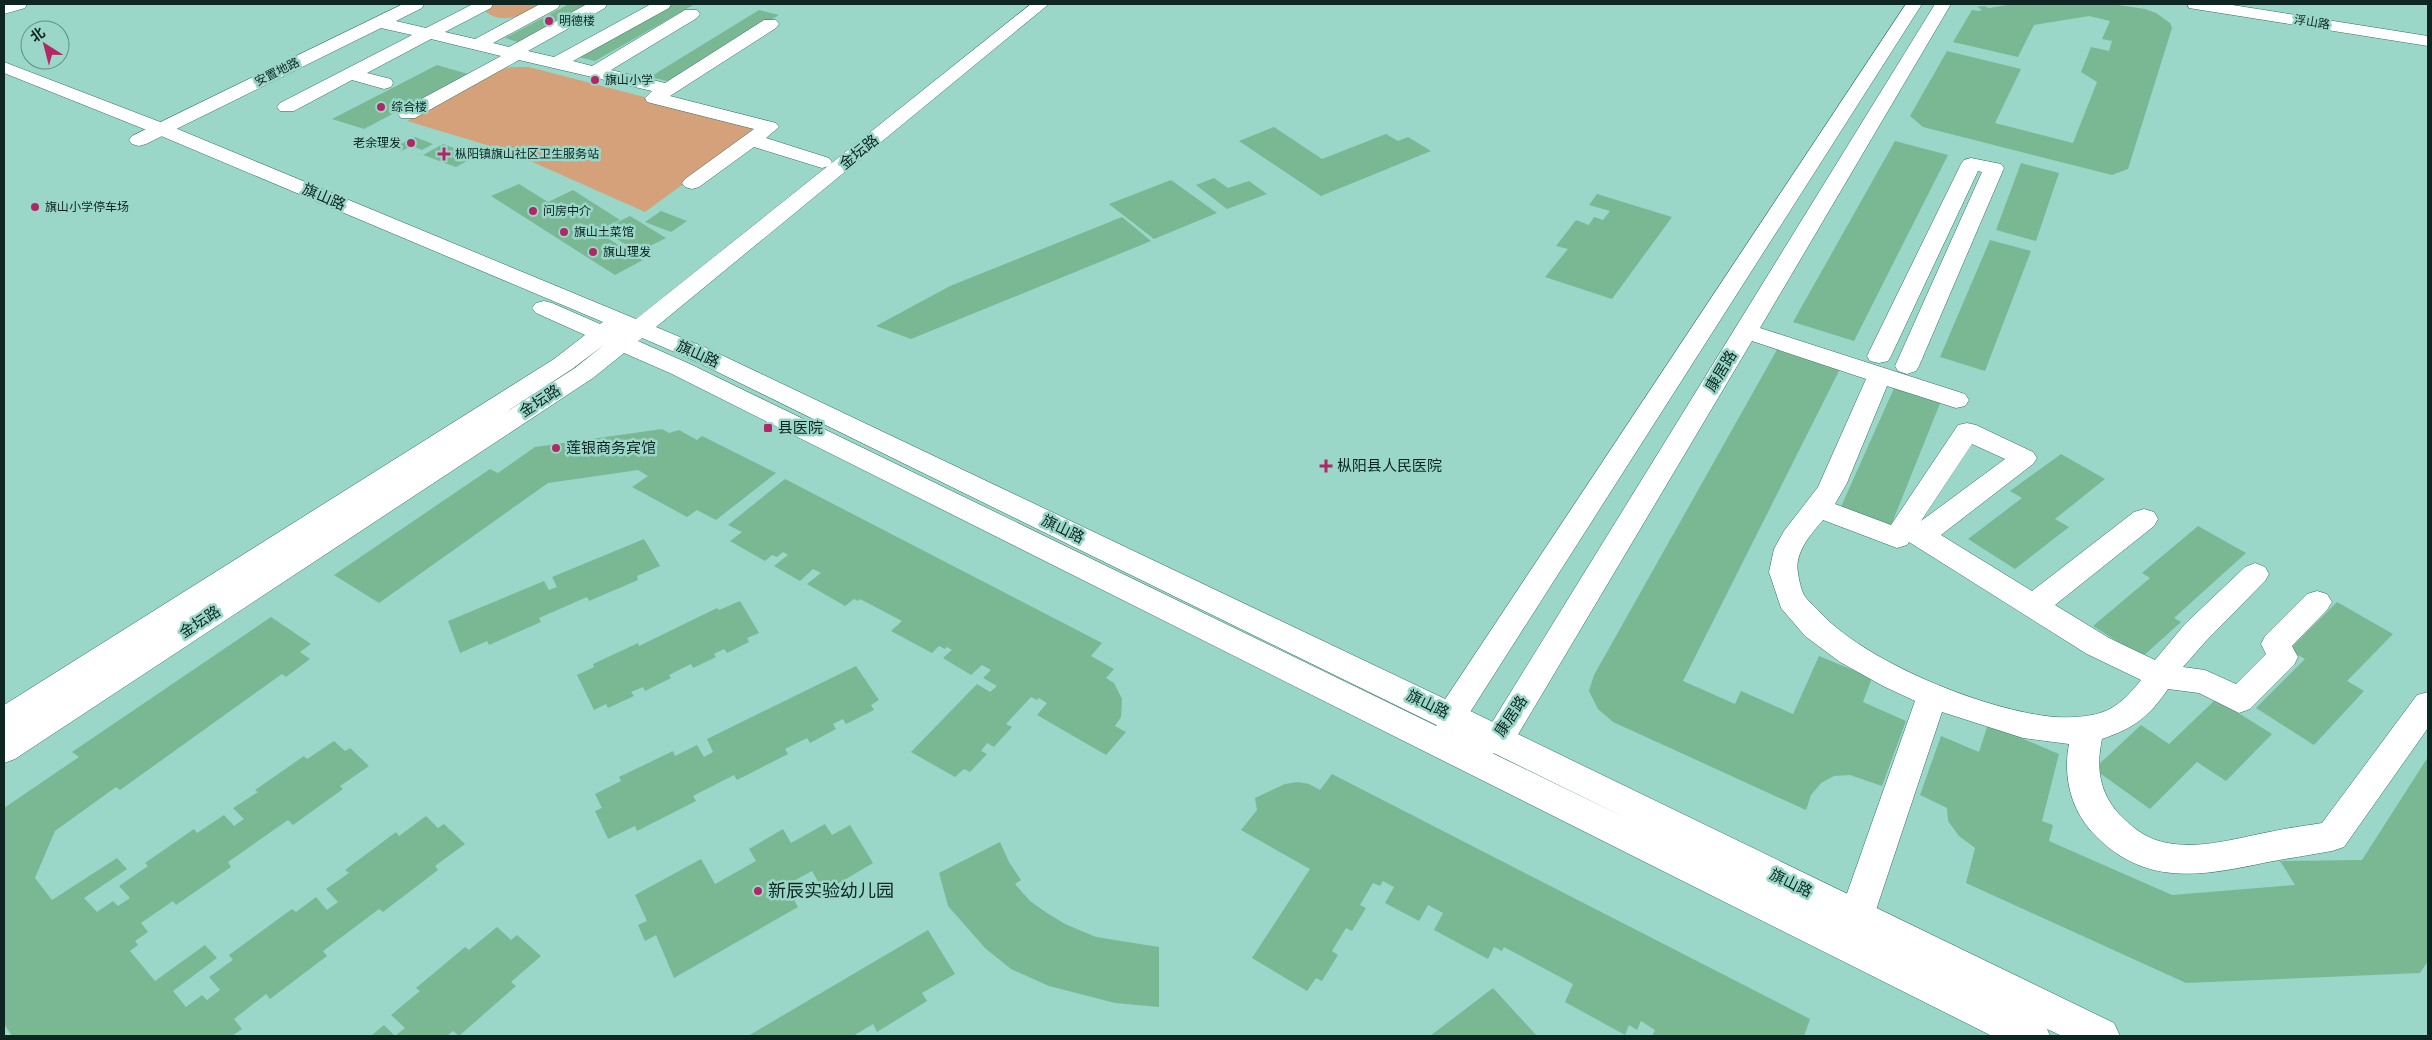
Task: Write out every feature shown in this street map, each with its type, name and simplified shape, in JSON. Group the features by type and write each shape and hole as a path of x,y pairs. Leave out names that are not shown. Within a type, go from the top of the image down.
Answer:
{"main road":[{"path":"4,9 19,4"},
{"name":"安置地路","path":"139,140 416,4"},
{"path":"287,107 485,4"},
{"path":"477,45 552,4"},
{"path":"408,114 599,4"},
{"path":"557,64 663,4"},
{"name":"金坛路","path":"4,750 584,372 621,331 822,162 1021,4"},
{"name":"金坛路","path":"4,721 562,364 621,331 1041,4"},
{"path":"1458,752 1451,716 1914,4"},
{"name":"康居路","path":"1458,752 1499,739 1943,4"},
{"name":"浮山路","path":"2195,4 2428,41"},
{"name":"浮山路","path":"2247,4 2428,32"},
{"path":"594,72 691,14"},
{"path":"379,22 668,89"},
{"path":"692,183 769,127 654,98 770,24"},
{"name":"旗山路","path":"4,67 161,129 621,331 782,419 2030,1036"},
{"path":"350,74 384,83"},
{"name":"旗山路","path":"4,85 621,331 720,364 1499,739 2101,1036"},
{"path":"751,140 822,162"},
{"path":"1894,368 1909,294 1971,164 1994,168 1936,302 1894,368 1829,492 1795,535 1786,553 1783,574 1788,597 1807,621 1842,648 1932,696 2012,723 2054,730 2088,730 2119,719 2141,702 2177,652 2255,574"},
{"path":"1953,202 1976,208"},
{"path":"1930,249 1955,256"},
{"path":"1909,294 1936,302"},
{"path":"1750,323 1894,368 1960,392"},
{"path":"1816,508 1897,538 1913,531 2098,646 2160,676 2205,682 2239,700 2283,656 2276,644 2318,602"},
{"path":"2034,606 2144,519"},
{"path":"1857,916 1932,696"},
{"path":"2088,730 2082,755 2083,780 2094,810 2121,838 2148,852 2172,858 2194,861 2215,860 2332,836 2428,704"}],"shaded area":[{"path":"496,4 543,4 515,17 500,18 486,12 487,8"},
{"path":"511,67 529,67 744,123 754,129 748,137 645,212 510,152 407,121 491,74"}],"building":[{"name":"明德楼","path":"569,4 592,4 521,43 505,38"},
{"path":"671,4 695,4 595,61 578,57"},
{"path":"2014,4 2111,4 2145,9 2156,13 2170,23 2172,28 2128,169 2112,175 1923,127 1910,116 1947,51 2021,69 1995,123 2073,143 2097,82 2081,72 2091,47 2109,51 2112,41 2102,39 2110,21 2089,16 2034,25 2018,57 1953,42 1972,10 1982,10 1977,7 1984,6 1989,8"},
{"path":"759,10 779,15 671,82 650,77"},
{"name":"综合楼","path":"437,65 468,74 364,129 332,119"},
{"path":"1274,127 1322,159 1386,134 1398,141 1408,137 1431,151 1321,196 1239,141"},
{"path":"415,137 433,144 422,150 412,146 401,151 392,148"},
{"path":"1895,141 1948,155 1854,341 1793,322"},
{"path":"443,144 476,156 456,167 423,155"},
{"path":"2021,163 2059,173 2036,241 1996,230"},
{"path":"1214,178 1228,188 1249,181 1267,194 1227,209 1196,185"},
{"path":"1171,180 1217,213 1154,239 1109,204"},
{"path":"519,184 548,202 573,190 620,220 596,231 643,260 615,275 491,196"},
{"path":"1597,194 1672,217 1612,299 1545,277 1568,249 1556,246 1576,220 1589,225 1594,217 1603,220 1610,211 1589,205"},
{"path":"661,211 687,221 671,232 645,222"},
{"path":"630,216 666,238 638,252 602,230"},
{"path":"1122,217 1151,241 911,339 876,326 950,286"},
{"path":"1990,240 2031,251 1985,371 1940,357"},
{"path":"1778,348 1840,369 1683,681 1735,704 1741,691 1793,714 1819,656 1872,678 1863,702 1906,721 1882,786 1850,775 1834,776 1821,783 1811,795 1806,810 1613,722 1598,709 1589,691 1594,675"},
{"path":"1895,386 1941,401 1890,528 1840,509"},
{"path":"662,429 669,433 679,430 697,440 702,436 776,473 716,520 697,510 687,517 632,487 648,476 638,470 548,483 379,603 334,575 490,469 498,473 535,447"},
{"path":"2061,454 2105,479 2055,519 2069,527 2015,569 1968,539 2022,498 2010,491"},
{"path":"785,479 1102,643 1091,656 1114,669 1106,678 1114,683 1122,699 1121,717 1115,726 1126,732 1106,755 1037,715 1047,703 1039,698 1037,700 1031,697 1006,724 1012,727 994,747 987,743 981,751 987,754 970,772 964,769 955,777 911,752 977,684 990,692 997,686 983,678 991,670 982,665 971,675 943,658 952,650 947,647 945,649 939,646 932,653 891,631 902,621 860,599 858,601 854,599 845,606 807,584 821,573 813,569 800,581 774,566 788,555 783,552 777,557 772,555 765,561 730,541 742,532 728,525"},
{"path":"2198,526 2246,553 2174,618 2181,622 2142,657 2093,626 2150,578 2142,573"},
{"path":"644,539 660,566 637,576 638,580 589,601 587,597 539,618 541,622 489,645 487,641 460,653 448,621 544,581 549,590 557,587 552,577"},
{"path":"740,601 759,633 747,638 749,642 727,653 724,649 714,654 716,657 693,668 691,664 669,675 671,678 645,691 643,687 631,692 634,696 608,708 606,704 594,710 577,675 594,667 593,664 638,643 639,646 717,608 719,610"},
{"path":"2337,602 2393,634 2347,681 2364,691 2314,745 2256,708 2305,659 2289,650"},
{"path":"271,617 311,644 300,652 310,659 286,677 282,674 120,790 116,787 55,831 35,878 52,900 117,858 127,869 84,898 97,912 113,901 118,906 130,898 119,886 148,866 145,863 194,829 197,833 224,815 234,826 244,819 233,808 258,792 255,790 304,756 307,759 334,741 345,751 350,748 369,766 340,786 343,789 293,825 288,820 228,862 231,867 176,905 173,901 141,923 148,932 135,941 138,945 130,951 155,981 205,945 217,958 173,991 186,1007 202,995 207,1000 220,990 209,977 233,960 229,955 292,909 296,912 316,897 327,910 338,902 326,889 349,873 345,870 396,832 399,836 426,816 438,828 444,824 465,844 435,866 438,870 383,912 379,909 323,951 327,956 270,999 266,994 234,1019 242,1029 232,1036 12,1036 4,1024 4,808 79,757 72,752"},
{"path":"856,666 879,700 871,705 874,710 846,724 843,719 833,724 836,729 810,743 807,738 785,749 788,754 737,780 734,775 693,796 696,801 637,831 635,826 608,839 595,811 602,808 595,794 621,781 619,777 673,751 675,756 697,745 704,757 713,752 707,739"},
{"path":"2216,699 2272,734 2226,781 2197,762 2150,809 2094,769 2141,725 2169,744"},
{"path":"1988,724 2059,754 2042,821 2053,825 2049,841 2172,895 2295,885 2280,861 2362,860 2428,757 2428,961 2420,973 2186,983 1966,883 1975,848 1959,836 1948,821 1947,808 1920,795 1941,736 1979,752"},
{"path":"1332,774 1810,1019 1804,1036 1652,1036 1655,1030 1641,1021 1637,1030 1629,1025 1625,1035 1565,1002 1573,984 1504,947 1502,951 1494,947 1488,959 1434,930 1443,913 1428,905 1419,921 1385,903 1394,887 1383,881 1380,886 1373,883 1360,905 1366,908 1352,931 1346,928 1332,951 1338,955 1322,981 1316,978 1307,991 1252,958 1310,869 1241,830 1257,810 1255,798 1285,784 1298,782 1309,784 1320,790"},
{"path":"825,824 832,835 850,825 873,863 824,892 812,871 786,885 798,907 674,978 656,935 645,941 638,925 647,921 635,895 701,859 715,884 756,861 749,849 783,829 791,843"},
{"path":"1000,842 1009,862 1021,880 1015,884 1030,901 1047,913 1065,924 1096,937 1159,947 1159,1007 1115,1003 1049,986 1011,969 985,948 948,906 939,873"},
{"path":"497,927 511,940 517,935 541,956 511,982 516,986 459,1036 453,1031 447,1036 395,1036 405,1028 391,1015 420,991 416,988 465,947 469,950"},
{"path":"928,930 955,974 922,993 927,1001 877,1032 873,1024 853,1036 748,1036"},
{"path":"1493,988 1537,1036 1430,1036"},
{"path":"384,1025 395,1036 371,1036"}],"place":[{"name":"明德楼","path":"549,21"},
{"name":"旗山小学","path":"595,80"},
{"name":"综合楼","path":"381,107"},
{"name":"老余理发","path":"411,143"},
{"name":"枞阳镇旗山社区卫生服务站","path":"444,154"},
{"name":"旗山小学停车场","path":"35,207"},
{"name":"问房中介","path":"533,211"},
{"name":"旗山土菜馆","path":"564,232"},
{"name":"旗山理发","path":"593,252"},
{"name":"县医院","path":"768,428"},
{"name":"莲银商务宾馆","path":"556,448"},
{"name":"枞阳县人民医院","path":"1326,466"},
{"name":"新辰实验幼儿园","path":"758,891"}]}
